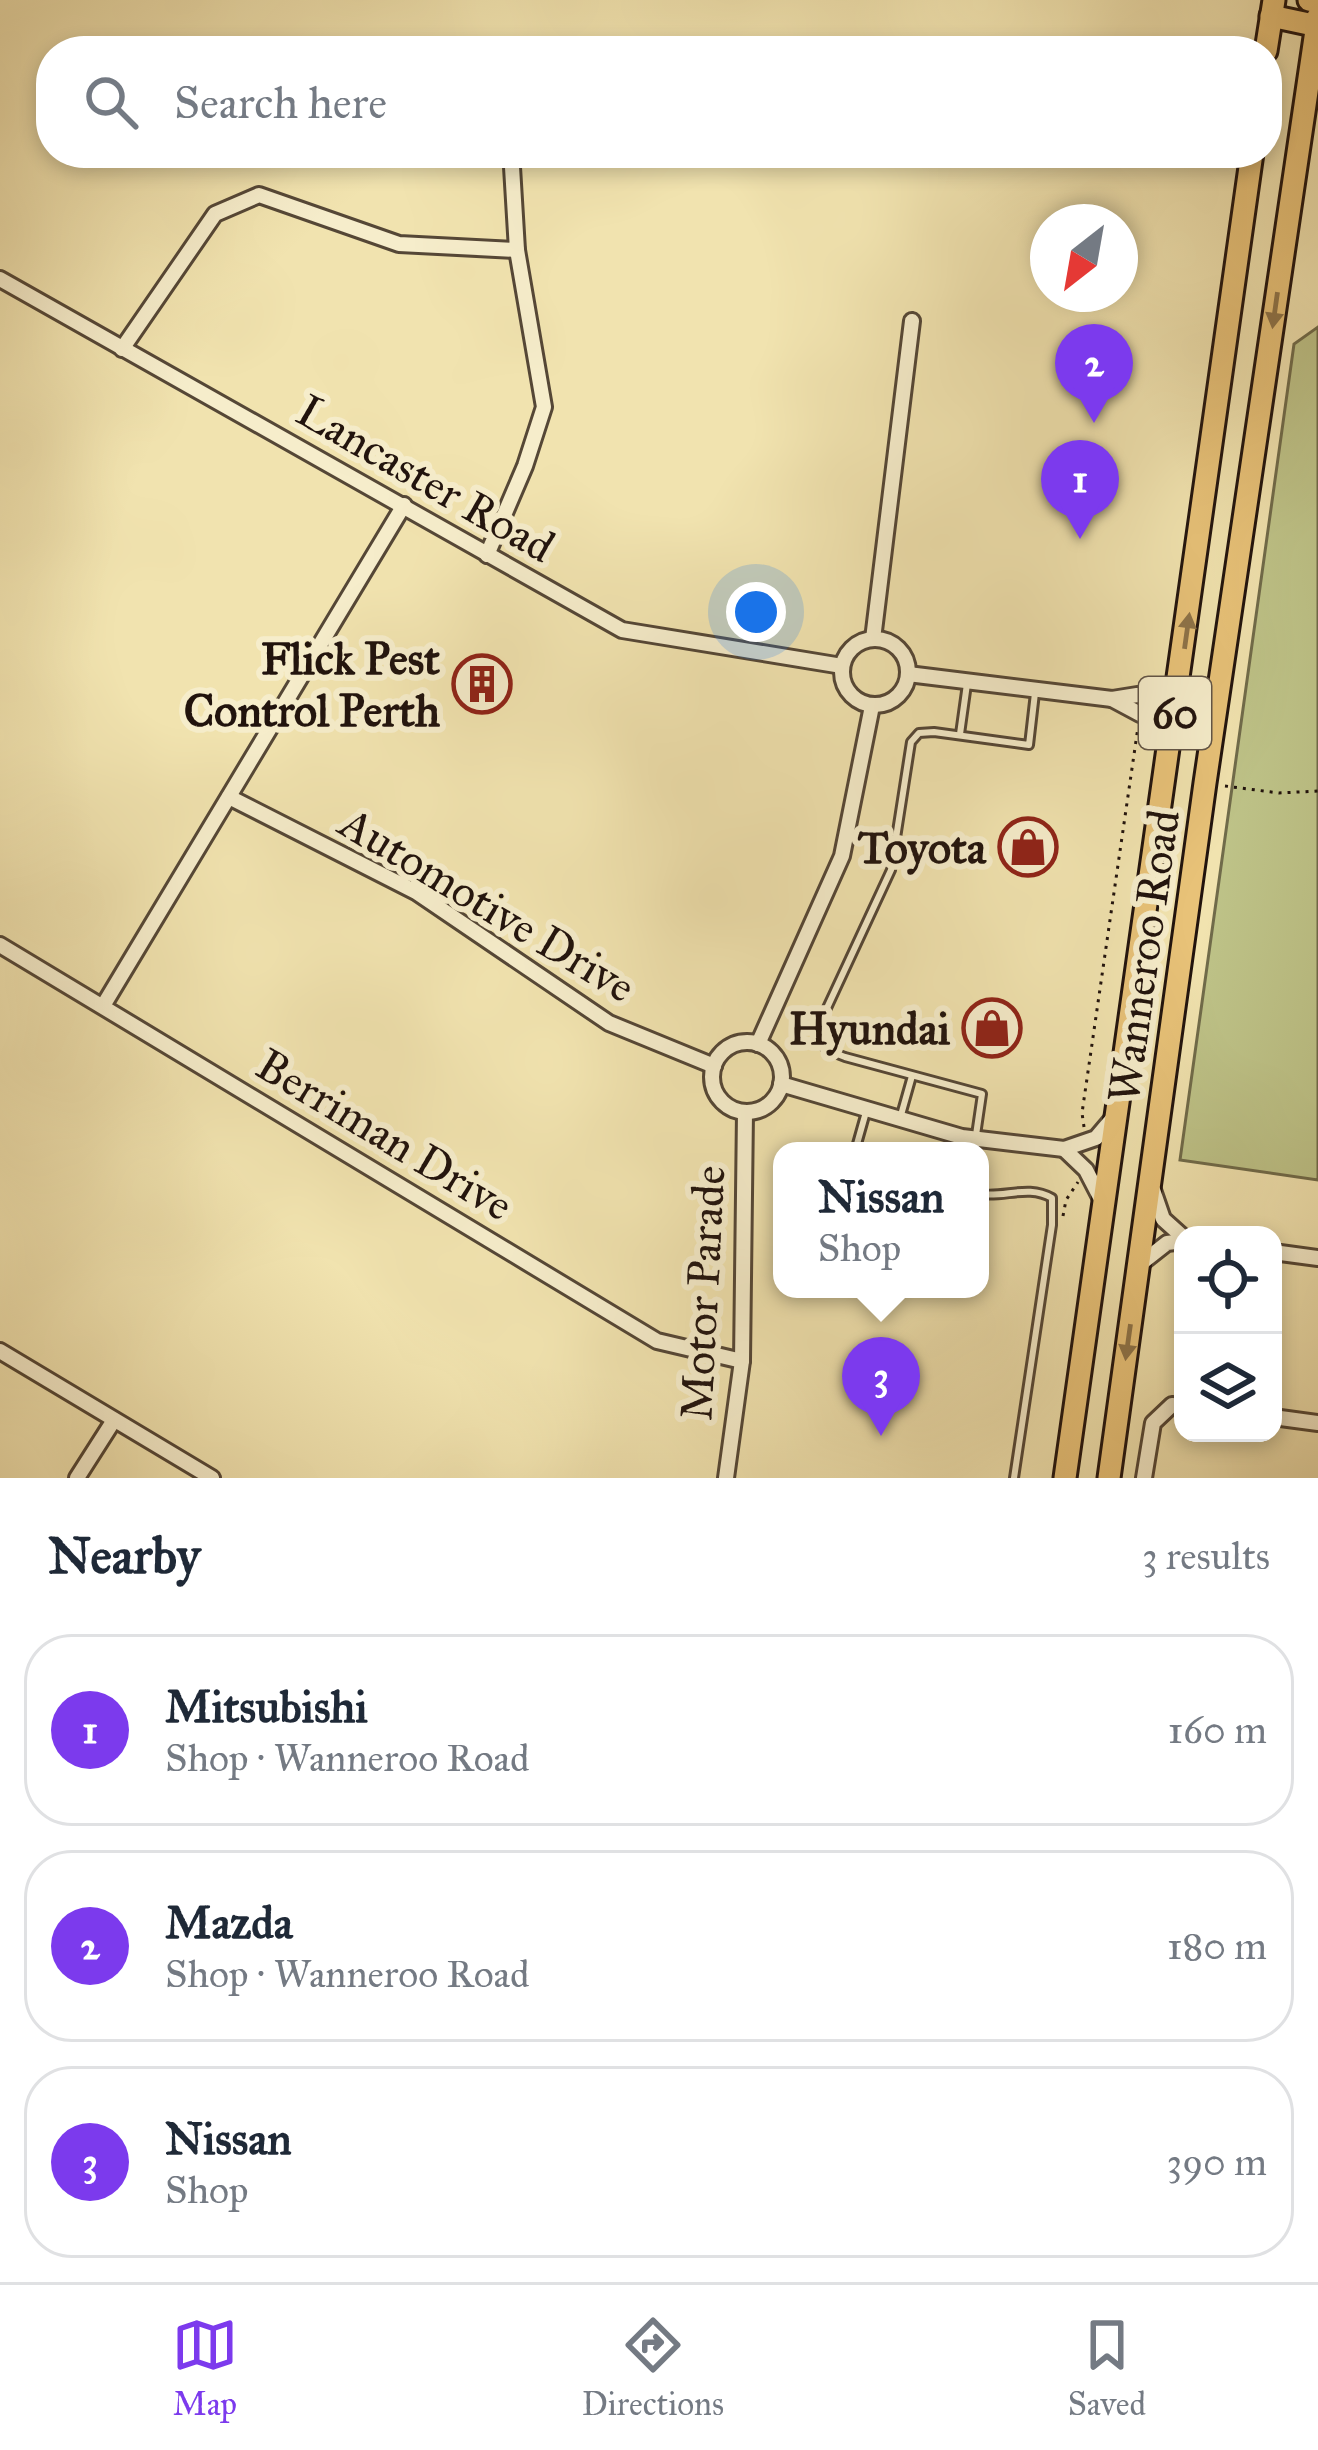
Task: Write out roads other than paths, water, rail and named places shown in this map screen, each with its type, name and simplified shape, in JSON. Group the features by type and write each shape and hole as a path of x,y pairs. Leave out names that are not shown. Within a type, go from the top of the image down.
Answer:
{"main road":[{"path":"1273,8 1317,23"},
{"name":"Wanneroo Road","path":"1109,1478 1317,23"},
{"name":"Wanneroo Road","path":"1065,1478 1250,168"}],"street":[{"path":"487,555 544,407 517,250 512,168"},
{"path":"122,349 215,214 259,195 399,244 517,250"},
{"name":"Lancaster Road","path":"0,279 622,630 842,666"},
{"path":"873,639 912,321"},
{"path":"103,1006 404,505"},
{"path":"873,639 894,645 902,653 908,674 901,694 872,706 861,703 845,688 842,666 853,647 873,639"},
{"path":"908,674 1112,699 1137,695 1176,709"},
{"path":"1112,699 1140,714 1176,709 1216,713"},
{"path":"758,1044 842,856 872,706"},
{"name":"Automotive Drive","path":"229,797 416,892 609,1023 714,1066"},
{"name":"Berriman Drive","path":"0,945 657,1341 742,1360"},
{"path":"758,1044 777,1060 782,1084 768,1105 745,1112 733,1109 715,1091 714,1066 731,1046 758,1044"},
{"path":"782,1084 972,1142"},
{"name":"Motor Parade","path":"726,1478 742,1360 745,1112"},
{"path":"989,1143 1064,1149 1087,1143 1116,1114"},
{"path":"1064,1149 1086,1169 1103,1204"},
{"path":"1151,1185 1163,1219 1174,1230"},
{"path":"1139,1265 1174,1241"},
{"path":"1282,1253 1318,1258"},
{"path":"0,1351 212,1478"},
{"path":"1144,1478 1154,1424 1174,1405"},
{"path":"1282,1418 1318,1423"},
{"path":"77,1478 114,1420"}],"lane":[{"path":"960,734 967,681"},
{"path":"972,1142 982,1094 827,1050 817,1037 891,870 911,742 919,733 960,734 1029,745 1035,689"},
{"path":"900,1118 913,1076"},
{"path":"858,1142 867,1109"},
{"path":"989,1195 1029,1190 1052,1198 1052,1225 1014,1478"}],"place":[{"name":"Mazda","path":"1094,423"},
{"name":"Mitsubishi","path":"1080,539"},
{"name":"Flick Pest Control Perth","path":"482,684"},
{"name":"Toyota","path":"1028,847"},
{"name":"Hyundai","path":"992,1028"},
{"name":"Nissan","path":"881,1436"}]}
